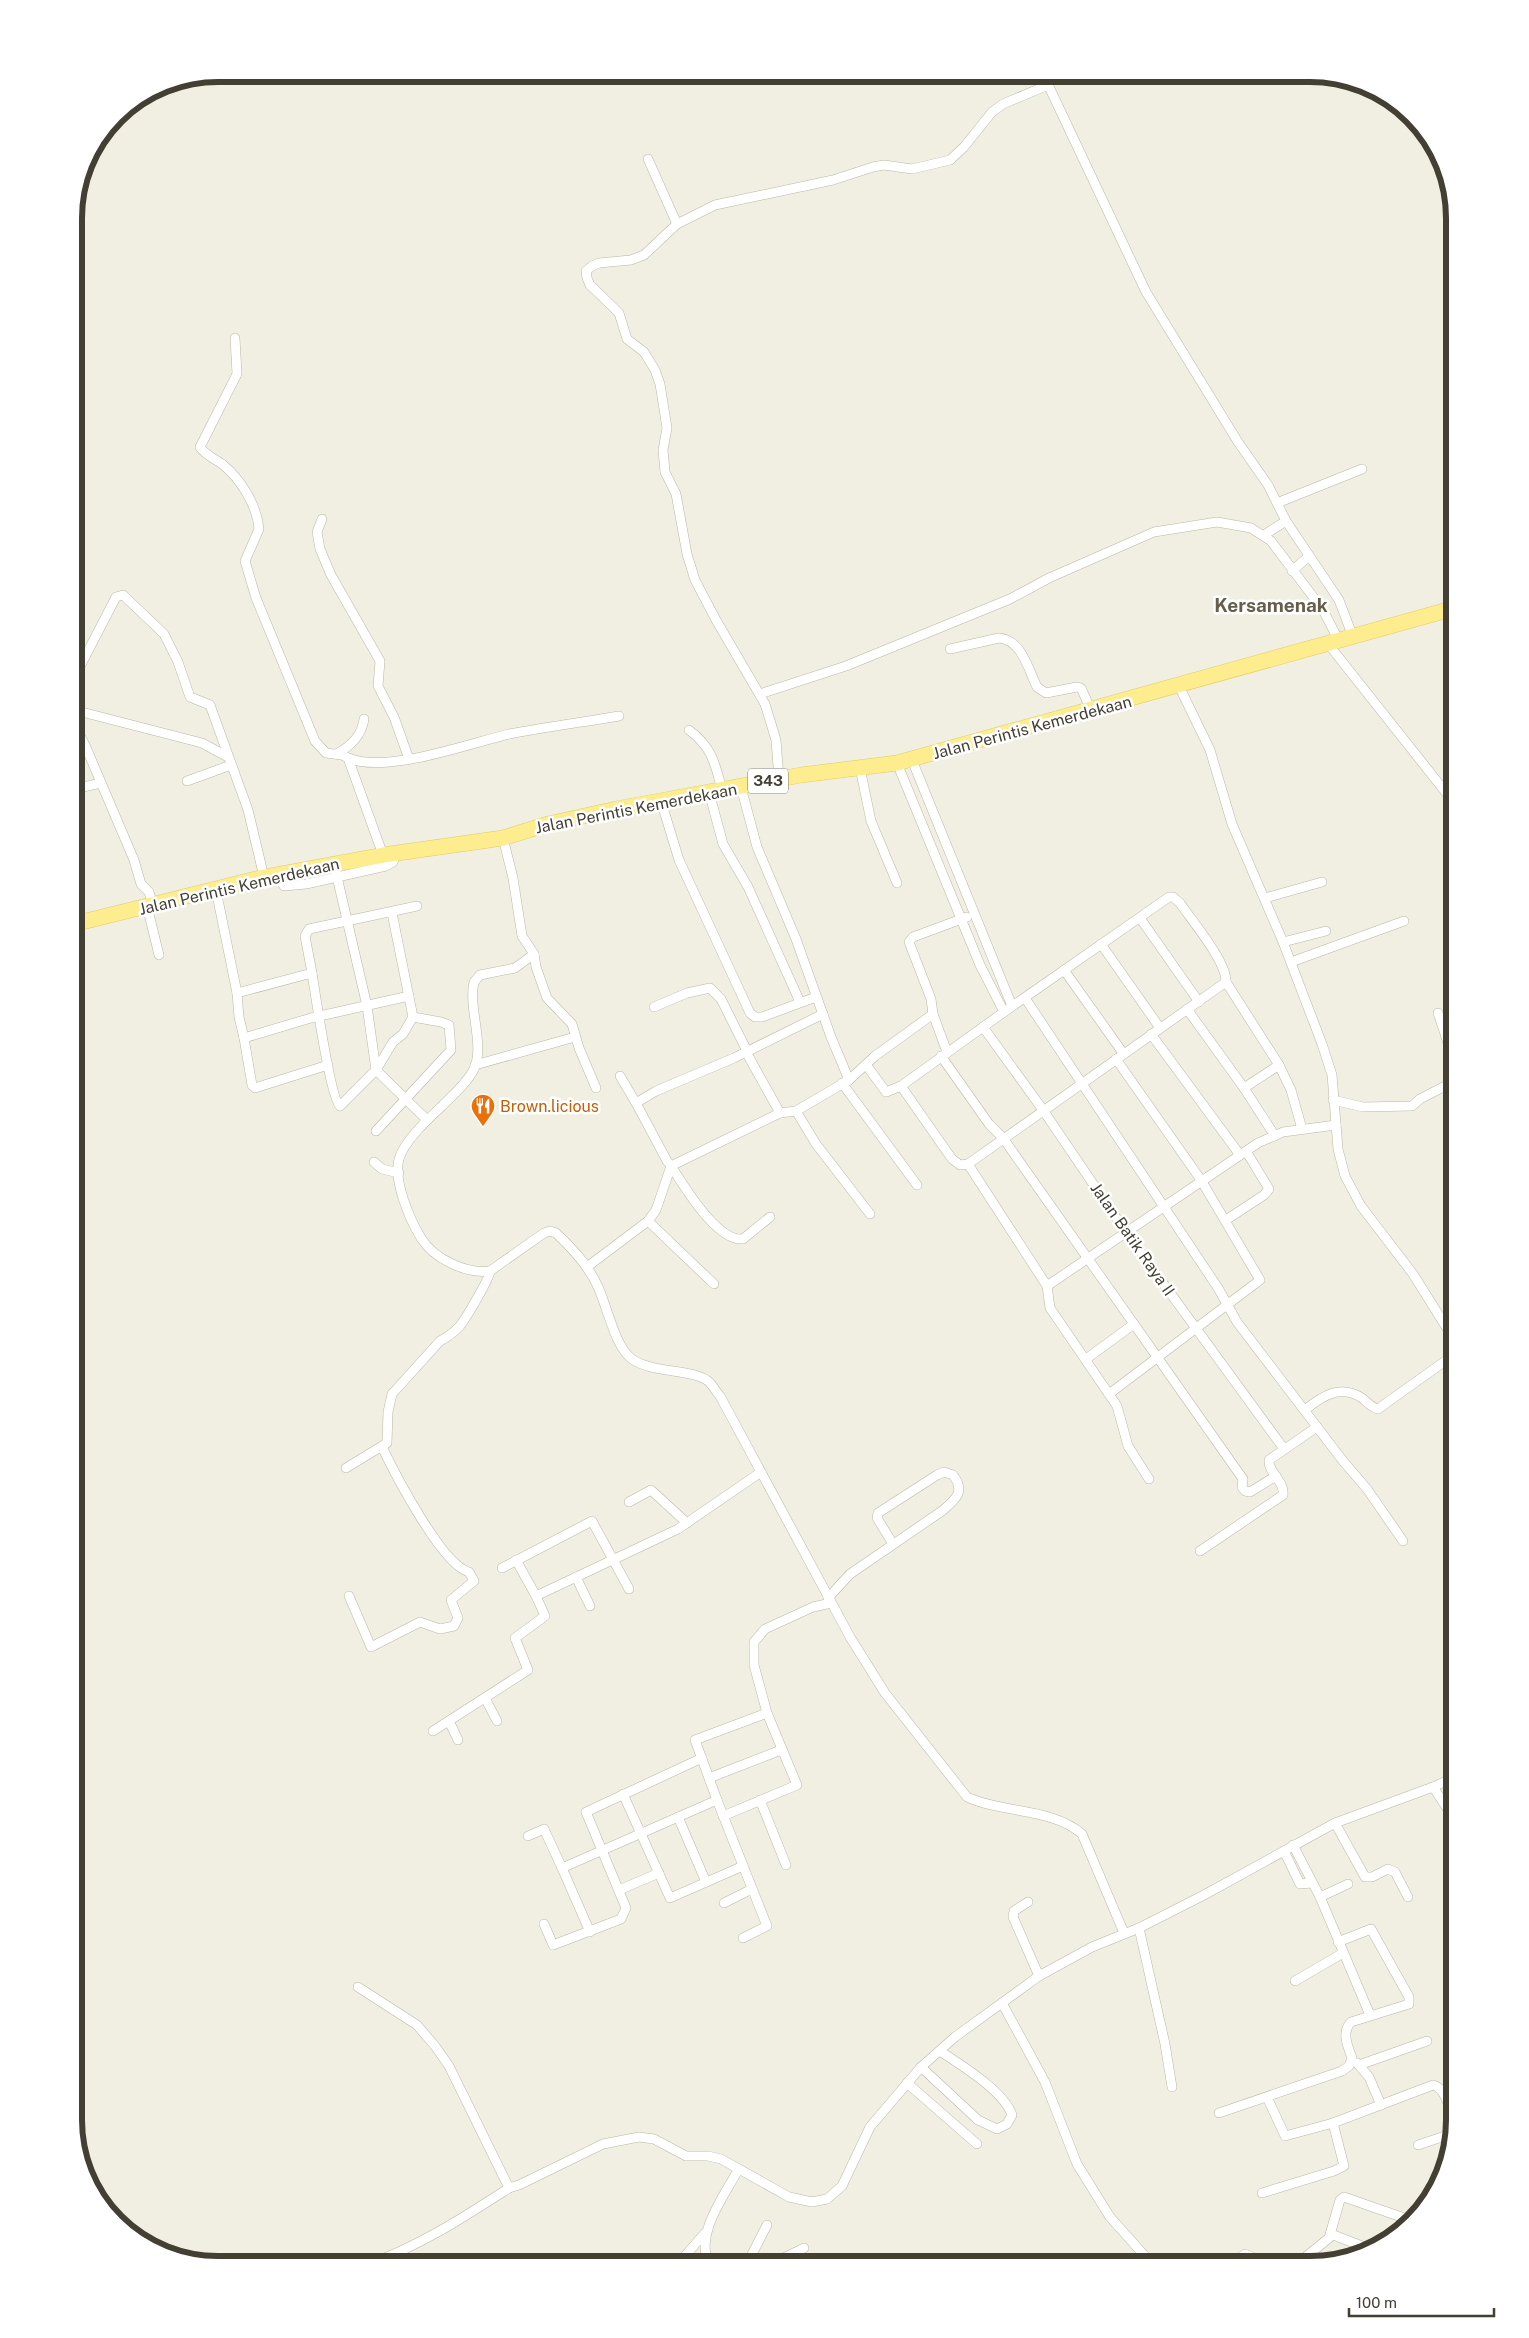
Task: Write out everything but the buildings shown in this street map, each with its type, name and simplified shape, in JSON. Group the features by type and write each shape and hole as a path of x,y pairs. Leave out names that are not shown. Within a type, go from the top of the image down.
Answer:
{"main road":[{"name":"Jalan Perintis Kemerdekaan","path":"83,922 271,876 336,870 390,854 503,838 548,824 661,801 779,779 904,762 1446,611"}],"street":[{"path":"779,779 776,740 768,713 760,694 716,620 695,580 687,554 676,494 665,472 663,450 667,428 656,370 650,359 625,335 624,324 619,313 599,294 586,278 586,271 592,266 631,260 649,252 677,224 696,213 729,201 817,184 884,165 912,170 943,163 956,155 964,147 992,112 1003,104 1048,85 1146,292 1238,442 1268,485 1286,521 1308,557 1339,600 1340,641"},
{"path":"648,159 677,224"},
{"path":"235,338 237,374 200,447 224,466 241,484 249,499 259,529 244,560 256,598 315,741 322,751 366,763 409,759 511,734 620,716"},
{"path":"1277,503 1362,469"},
{"path":"322,519 317,532 320,549 331,575 380,661 378,686 394,716 409,759"},
{"path":"1264,535 1286,521"},
{"path":"760,694 846,666 1010,600 1049,578 1154,532 1217,522 1251,528 1264,535 1275,546 1323,610 1340,641 1446,791"},
{"path":"1292,571 1308,557"},
{"path":"83,661 116,597 123,595 164,634 178,662 189,695 210,705 271,876"},
{"path":"950,649 1006,638 1018,647 1037,687 1041,691 1046,693 1077,687 1081,688 1091,710"},
{"path":"1179,686 1210,750 1232,824 1291,962 1332,1075 1338,1149 1345,1176 1361,1206 1413,1274 1446,1327"},
{"path":"83,712 202,743 228,756"},
{"path":"336,754 345,750 359,733 364,718"},
{"path":"689,730 703,741 711,752 723,844 748,887 800,1002"},
{"path":"83,741 134,860 142,884 149,892 159,955"},
{"path":"187,781 228,756"},
{"path":"348,758 390,854"},
{"path":"904,762 950,856 993,960 1008,1009"},
{"path":"904,762 936,860 980,965 1008,1009"},
{"path":"860,768 871,821 896,883"},
{"path":"83,787 101,783"},
{"path":"741,786 757,847 796,939 845,1081 916,1185"},
{"path":"661,801 679,860 750,1013 755,1017 762,1017 816,997"},
{"path":"503,838 513,878 522,936 534,954 536,967 548,998 572,1024 575,1037 596,1088"},
{"path":"936,860 950,856"},
{"path":"336,870 367,1006 374,1045 376,1070 427,1120"},
{"path":"1265,898 1322,882"},
{"path":"216,890 237,994 239,1017 252,1085 255,1088 328,1065"},
{"path":"867,1066 886,1092 901,1086 1169,897 1177,899 1222,966 1226,982 1279,1065 1291,1090 1302,1129"},
{"path":"392,913 413,1017 403,1034 392,1042 376,1070 340,1106 336,1101 328,1065 305,936 307,930 392,913 417,906"},
{"path":"974,915 913,937 909,942 931,1000 944,1054 989,1124 1003,1138 1243,1479 1242,1487 1245,1491 1250,1492 1276,1476"},
{"path":"1140,918 1199,1002"},
{"path":"1291,962 1404,921"},
{"path":"1283,942 1326,931"},
{"path":"1101,944 1160,1028"},
{"path":"534,954 515,968 480,975 474,982 478,1055 475,1065 471,1074 456,1092 427,1120 399,1158 399,1173 408,1212 423,1242 452,1264 469,1270 490,1271 544,1233 550,1231 556,1233 587,1267 598,1287 616,1335 627,1355 640,1364 695,1375 708,1382 720,1396 829,1601 885,1693 967,1797 981,1803 1017,1809 1072,1826 1082,1834 1124,1933"},
{"path":"980,965 993,960"},
{"path":"1064,970 1201,1180 1260,1280 1229,1306 1196,1328 1109,1394"},
{"path":"237,994 312,973"},
{"path":"901,1086 952,1159 960,1165 968,1164 1226,982"},
{"path":"654,1007 687,993 710,988 721,999 746,1052 780,1114"},
{"path":"244,1038 320,1016 409,996"},
{"path":"1025,998 1229,1306 1237,1322 1343,1461 1367,1489 1403,1541"},
{"path":"1187,1009 1244,1088 1275,1136"},
{"path":"1438,1012 1446,1036"},
{"path":"636,1102 656,1091 746,1052 823,1014"},
{"path":"587,1267 648,1221 656,1210 671,1166 780,1114 796,1111 867,1066 876,1056 933,1014"},
{"path":"376,1131 449,1053 451,1045 450,1030 445,1023 413,1017"},
{"name":"Jalan Batik Raya II","path":"983,1028 1043,1110 1125,1231 1284,1449"},
{"path":"1152,1034 1269,1189 1264,1195 1226,1220"},
{"path":"475,1065 575,1037"},
{"path":"374,1045 392,1042"},
{"path":"1244,1088 1279,1065"},
{"path":"620,1076 671,1166 700,1210 733,1238 743,1240 770,1217"},
{"path":"1333,1100 1363,1107 1412,1106 1420,1099 1446,1086"},
{"path":"796,1111 816,1144 870,1214"},
{"path":"1046,1286 1258,1143 1275,1136 1302,1129 1336,1125"},
{"path":"374,1162 382,1169 399,1173"},
{"path":"968,1164 1046,1286 1050,1308 1117,1406 1128,1446 1149,1479"},
{"path":"648,1221 714,1284"},
{"path":"346,1468 388,1442 388,1412 392,1394 440,1341 449,1337 462,1323 478,1294 487,1285 490,1271"},
{"path":"1086,1359 1134,1324"},
{"path":"1305,1410 1320,1398 1335,1391 1355,1394 1378,1409 1446,1360"},
{"path":"1200,1551 1280,1498 1284,1491 1268,1463 1271,1458 1317,1427"},
{"path":"349,1596 371,1646 420,1622 440,1629 454,1626 458,1618 451,1600 474,1581 469,1572 460,1570 446,1554 402,1488 382,1447"},
{"path":"536,1596 613,1560 687,1522 761,1472"},
{"path":"723,1816 796,1785 767,1713 754,1665 754,1642 765,1629 829,1601 850,1574 955,1501 960,1487 954,1475 944,1472 937,1475 878,1513 877,1518 893,1544"},
{"path":"629,1502 651,1490 687,1522"},
{"path":"502,1568 592,1521 629,1589"},
{"path":"433,1732 528,1670 515,1638 545,1616 516,1560"},
{"path":"576,1577 590,1606"},
{"path":"485,1698 497,1721"},
{"path":"743,1938 767,1926 742,1866 696,1740 767,1713"},
{"path":"449,1721 458,1740"},
{"path":"709,1778 781,1750"},
{"path":"544,1924 553,1945 590,1932 621,1918 626,1908 586,1812 702,1758"},
{"path":"395,2255 440,2232 510,2188 603,2144 639,2137 654,2139 686,2156 708,2156 721,2159 789,2197 812,2202 832,2197 842,2186 870,2127 921,2067 956,2037 1039,1976 1074,1955 1139,1928 1204,1896 1335,1823 1446,1781"},
{"path":"1433,1787 1446,1806"},
{"path":"623,1794 670,1898 742,1866"},
{"path":"562,1868 717,1800"},
{"path":"760,1800 786,1865"},
{"path":"678,1817 706,1882"},
{"path":"1335,1823 1365,1876 1372,1877 1388,1869 1395,1872 1408,1897"},
{"path":"528,1836 544,1828 590,1932"},
{"path":"1293,1845 1320,1897 1370,2015"},
{"path":"1284,1851 1300,1884 1312,1883"},
{"path":"619,1890 659,1873"},
{"path":"1320,1897 1348,1884"},
{"path":"724,1903 752,1889"},
{"path":"1028,1902 1014,1910 1013,1917 1039,1976"},
{"path":"1139,1928 1165,2044 1172,2087"},
{"path":"1338,1942 1371,1928 1410,2000 1406,2006 1370,2015 1351,2022 1346,2026 1345,2035 1356,2062 1374,2086 1381,2105"},
{"path":"1295,1981 1343,1953"},
{"path":"358,1986 417,2025 435,2046 449,2066 510,2188"},
{"path":"1002,2003 1045,2082 1077,2164 1110,2216 1145,2256"},
{"path":"1218,2113 1342,2070 1356,2062 1427,2041"},
{"path":"921,2067 978,2120 996,2129 1007,2124 1012,2115 1009,2106 1000,2095 962,2065 940,2051"},
{"path":"907,2083 977,2144"},
{"path":"1267,2097 1285,2136 1333,2123 1436,2085 1446,2101"},
{"path":"1262,2193 1334,2171 1344,2166 1333,2123"},
{"path":"1418,2145 1445,2136"},
{"path":"685,2255 705,2232 738,2170"},
{"path":"1307,2256 1329,2238 1340,2200 1344,2197 1404,2218"},
{"path":"751,2255 767,2225"},
{"path":"704,2255 703,2252 705,2232"},
{"path":"1331,2234 1361,2246"},
{"path":"788,2256 804,2248"}],"place":[{"name":"Brown.licious","path":"483,1127"}],"district":[{"name":"Kersamenak","path":"1271,605"}]}
